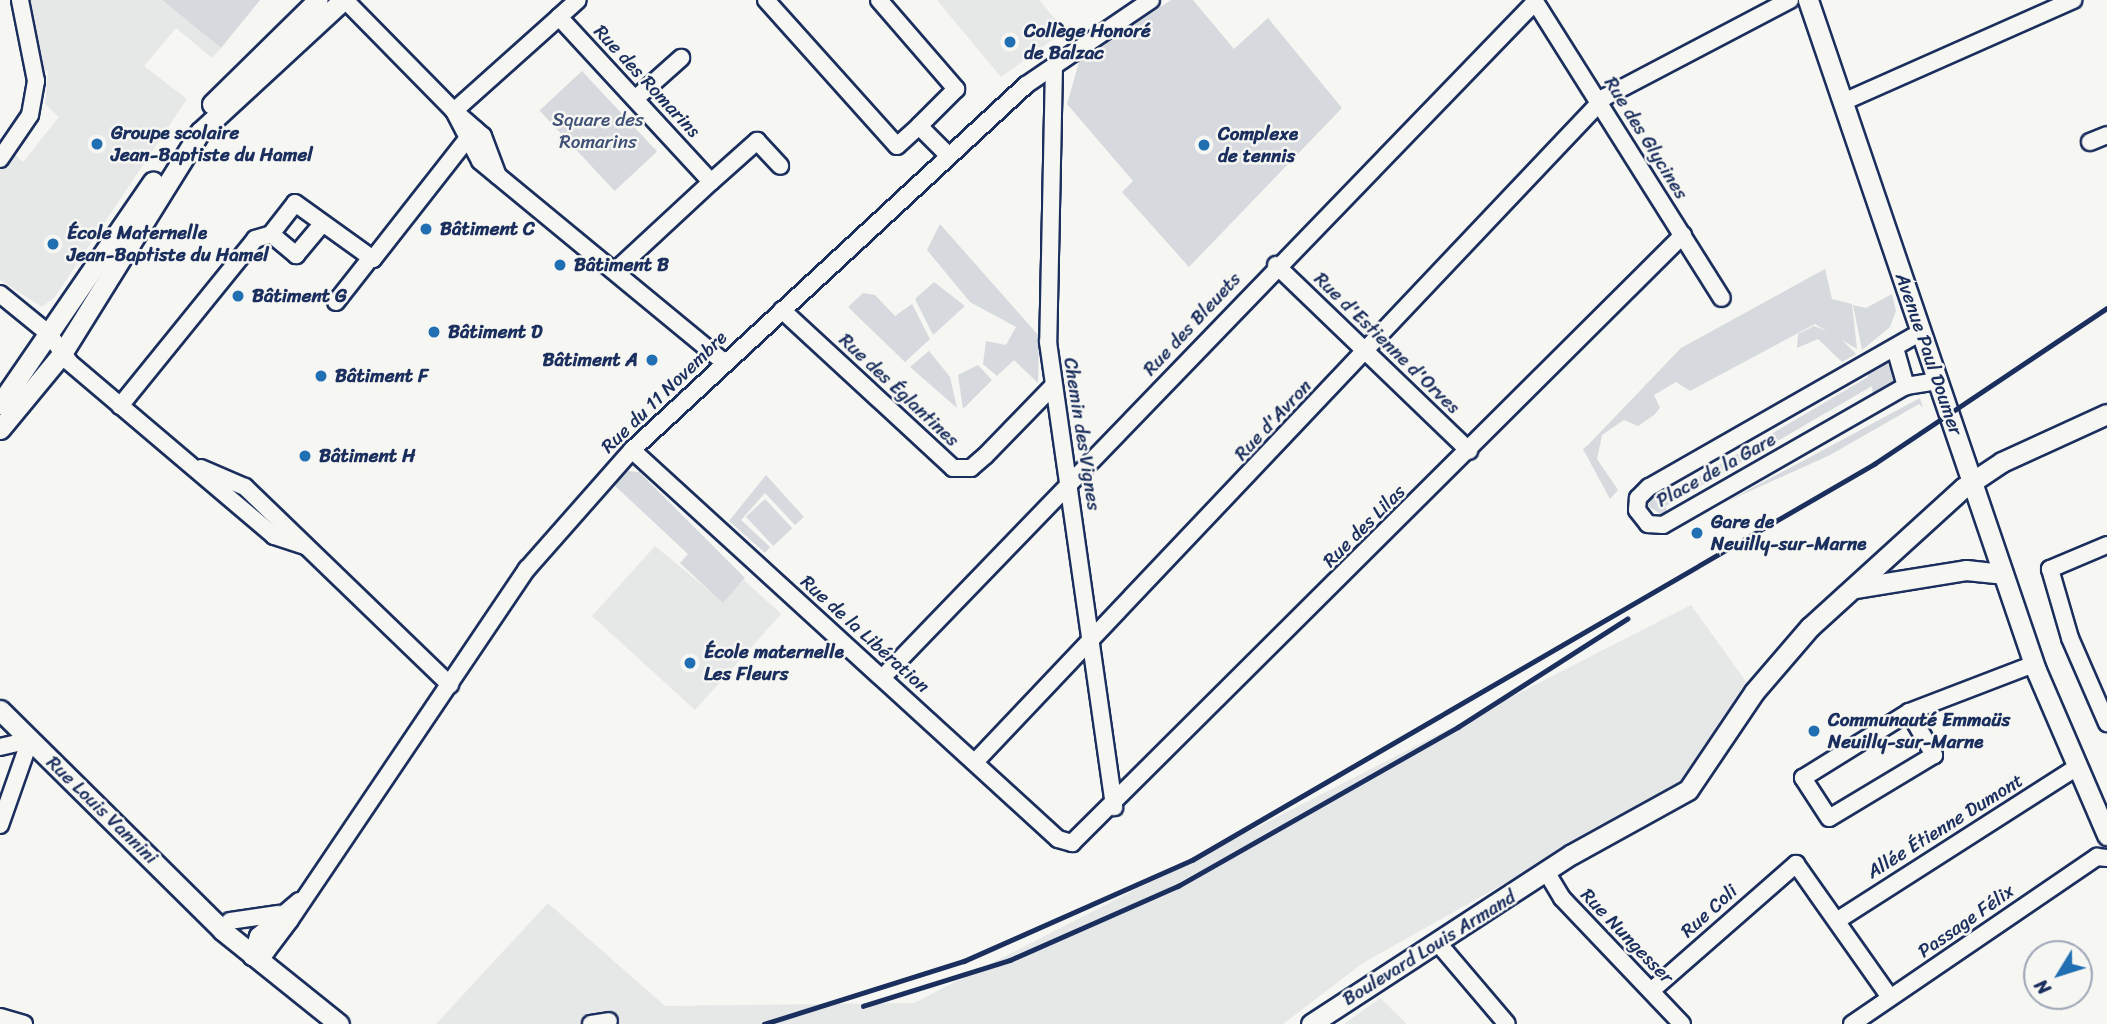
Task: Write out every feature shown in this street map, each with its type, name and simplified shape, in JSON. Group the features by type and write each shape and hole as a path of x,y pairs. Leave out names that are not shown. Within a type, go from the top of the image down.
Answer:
{"main road":[{"path":"0,404 179,143 235,76 318,0"},
{"path":"0,429 61,355 200,132 344,0"},
{"name":"Avenue Paul Doumer","path":"1808,0 2034,664 2076,768 2106,829"},
{"path":"1974,482 2002,462 2107,414"},
{"path":"1974,482 2107,426"},
{"name":"Boulevard Louis Armand","path":"1311,1024 1547,873 1576,866 1700,795 1724,767 1772,673 1854,588 1974,482"},
{"path":"1966,570 1991,540"},
{"path":"1854,588 1966,570 2003,574"},
{"name":"Rue Louis Vannini","path":"0,710 205,908 257,950"},
{"name":"Rue Louis Vannini","path":"205,908 230,921 292,988 339,1024"}],"street":[{"path":"0,159 30,115 36,81 20,0"},
{"path":"344,0 475,129 498,176"},
{"path":"454,111 578,0"},
{"path":"766,0 897,146 956,89 879,0"},
{"name":"Rue du 11 Novembre","path":"257,950 299,901 450,685 527,569 632,450 948,155 1054,66 1152,0"},
{"name":"Rue d'Avron","path":"975,762 1092,642 1598,105 1790,0"},
{"path":"1843,102 2073,0"},
{"name":"Rue des Glycines","path":"1535,1 1722,298"},
{"name":"Rue des Bleuets","path":"882,678 1276,265 1535,1"},
{"name":"Rue des Romarins","path":"559,17 711,182"},
{"path":"635,99 681,58"},
{"name":"Chemin des Vignes","path":"1054,66 1052,387 1069,484 1114,807"},
{"path":"454,111 466,144 498,176 724,362"},
{"path":"919,126 948,155"},
{"path":"336,302 466,144 475,129"},
{"path":"2090,142 2107,135"},
{"path":"615,271 757,141 780,166"},
{"path":"125,400 255,239 271,234 295,203 369,260"},
{"path":"271,234 296,255 321,224"},
{"name":"Rue des Lilas","path":"1072,843 1114,807 1682,236"},
{"name":"Rue d'Estienne d'Orves","path":"1276,265 1469,451"},
{"path":"0,293 48,334 61,355 125,400 185,462 274,536 305,546 450,685"},
{"name":"Rue des Églantines","path":"782,310 953,468 971,468 1052,387"},
{"name":"Place de la Gare","path":"1921,332 1649,487 1637,498 1637,510 1648,524 1663,525 1906,386 1938,381"},
{"path":"1895,348 1906,386"},
{"name":"Rue de la Libération","path":"632,450 1058,839 1072,843"},
{"path":"2107,545 2050,569 2070,638 2107,723"},
{"path":"1909,712 1934,755 1829,818 1803,778 1909,712 2034,664"},
{"path":"0,747 30,740"},
{"path":"0,825 30,740"},
{"name":"Allée Étienne Dumont","path":"1838,920 2076,768"},
{"name":"Passage Félix","path":"1852,1024 1889,996 2096,857 2107,858"},
{"name":"Rue Coli","path":"1651,991 1796,864 1838,920"},
{"name":"Rue Nungesser","path":"1547,873 1562,898 1682,1024"},
{"name":"Rue du 11 Novembre","path":"230,921 280,913 299,901"},
{"name":"Rue du 11 Novembre","path":"257,950 280,913"},
{"path":"1838,920 1889,996"},
{"path":"1438,943 1507,1024"},
{"path":"0,1017 24,1024"},
{"path":"591,1024 609,1021"}],"shaded area":[{"name":"Groupe scolaire Jean-Baptiste du Hamel","path":"27,0 162,0 221,48 212,58 176,28 144,66 187,99 55,297 42,307 0,280 0,170 14,154 23,162 59,117 45,104 48,71 42,70"},
{"name":"Collège Honoré de Balzac","path":"937,0 1039,0 1065,31 1001,77"},
{"name":"École maternelle Les Fleurs","path":"655,546 723,602 744,580 781,614 695,710 592,616"},
{"path":"1691,605 1750,687 1676,787 1363,963 1283,1024 436,1024 548,903 665,1006 914,1003"},
{"path":"1380,998 1407,1024 1344,1024"}],"green space":[{"path":"162,0 260,0 221,48"},
{"name":"Complexe de tennis","path":"1171,0 1193,0 1234,49 1268,18 1342,108 1189,267 1122,192 1133,181 1067,104 1079,62"},
{"name":"Square des Romarins","path":"582,71 657,151 615,191 540,111"},
{"path":"940,224 1039,336 1038,383 1014,360 997,376 983,364 986,341 1006,345 1016,327 970,302 927,250"},
{"path":"1825,269 1832,299 1852,304 1857,349 1815,324 1690,391 1676,382 1654,395 1660,408 1654,415 1638,426 1624,420 1602,435 1597,459 1618,490 1610,499 1583,449 1681,348"},
{"path":"934,282 965,306 933,335 915,299"},
{"path":"863,293 875,295 895,316 912,304 930,339 905,362 848,307"},
{"path":"1892,294 1896,311 1890,327 1862,350 1853,305 1866,308"},
{"path":"1814,326 1837,335 1856,354 1842,362 1818,339 1797,348 1798,334"},
{"path":"929,351 950,377 957,408 910,367"},
{"path":"1885,360 1897,379 1873,398 1872,386 1666,506 1667,518 1648,506 1647,495 1656,487 1659,500 1868,377 1867,364"},
{"path":"978,365 992,380 963,409 958,375"},
{"path":"1920,398 1923,408 1919,404 1830,455 1728,501"},
{"path":"628,471 639,472 745,578 723,603 680,563 688,554 614,485"},
{"path":"766,475 804,517 795,525 765,493 741,520 770,547 765,553 729,521"},
{"path":"765,499 792,528 773,546 746,517"}],"railway":[{"path":"764,1024 964,961 1192,860 1874,464 2107,308"},
{"path":"863,1006 1010,960 1178,886 1458,727 1627,619"}],"place":[{"name":"Collège Honoré de Balzac","path":"1010,42"},
{"name":"Groupe scolaire Jean-Baptiste du Hamel","path":"97,144"},
{"name":"Complexe de tennis","path":"1204,145"},
{"name":"Bâtiment C","path":"426,229"},
{"name":"École Maternelle Jean-Baptiste du Hamel","path":"53,244"},
{"name":"Bâtiment B","path":"560,265"},
{"name":"Bâtiment G","path":"238,296"},
{"name":"Bâtiment D","path":"434,332"},
{"name":"Bâtiment A","path":"652,360"},
{"name":"Bâtiment F","path":"321,376"},
{"name":"Bâtiment H","path":"305,456"},
{"name":"Gare de Neuilly-sur-Marne","path":"1697,533"},
{"name":"École maternelle Les Fleurs","path":"690,663"},
{"name":"Communauté Emmaüs Neuilly-sur-Marne","path":"1814,731"}]}
